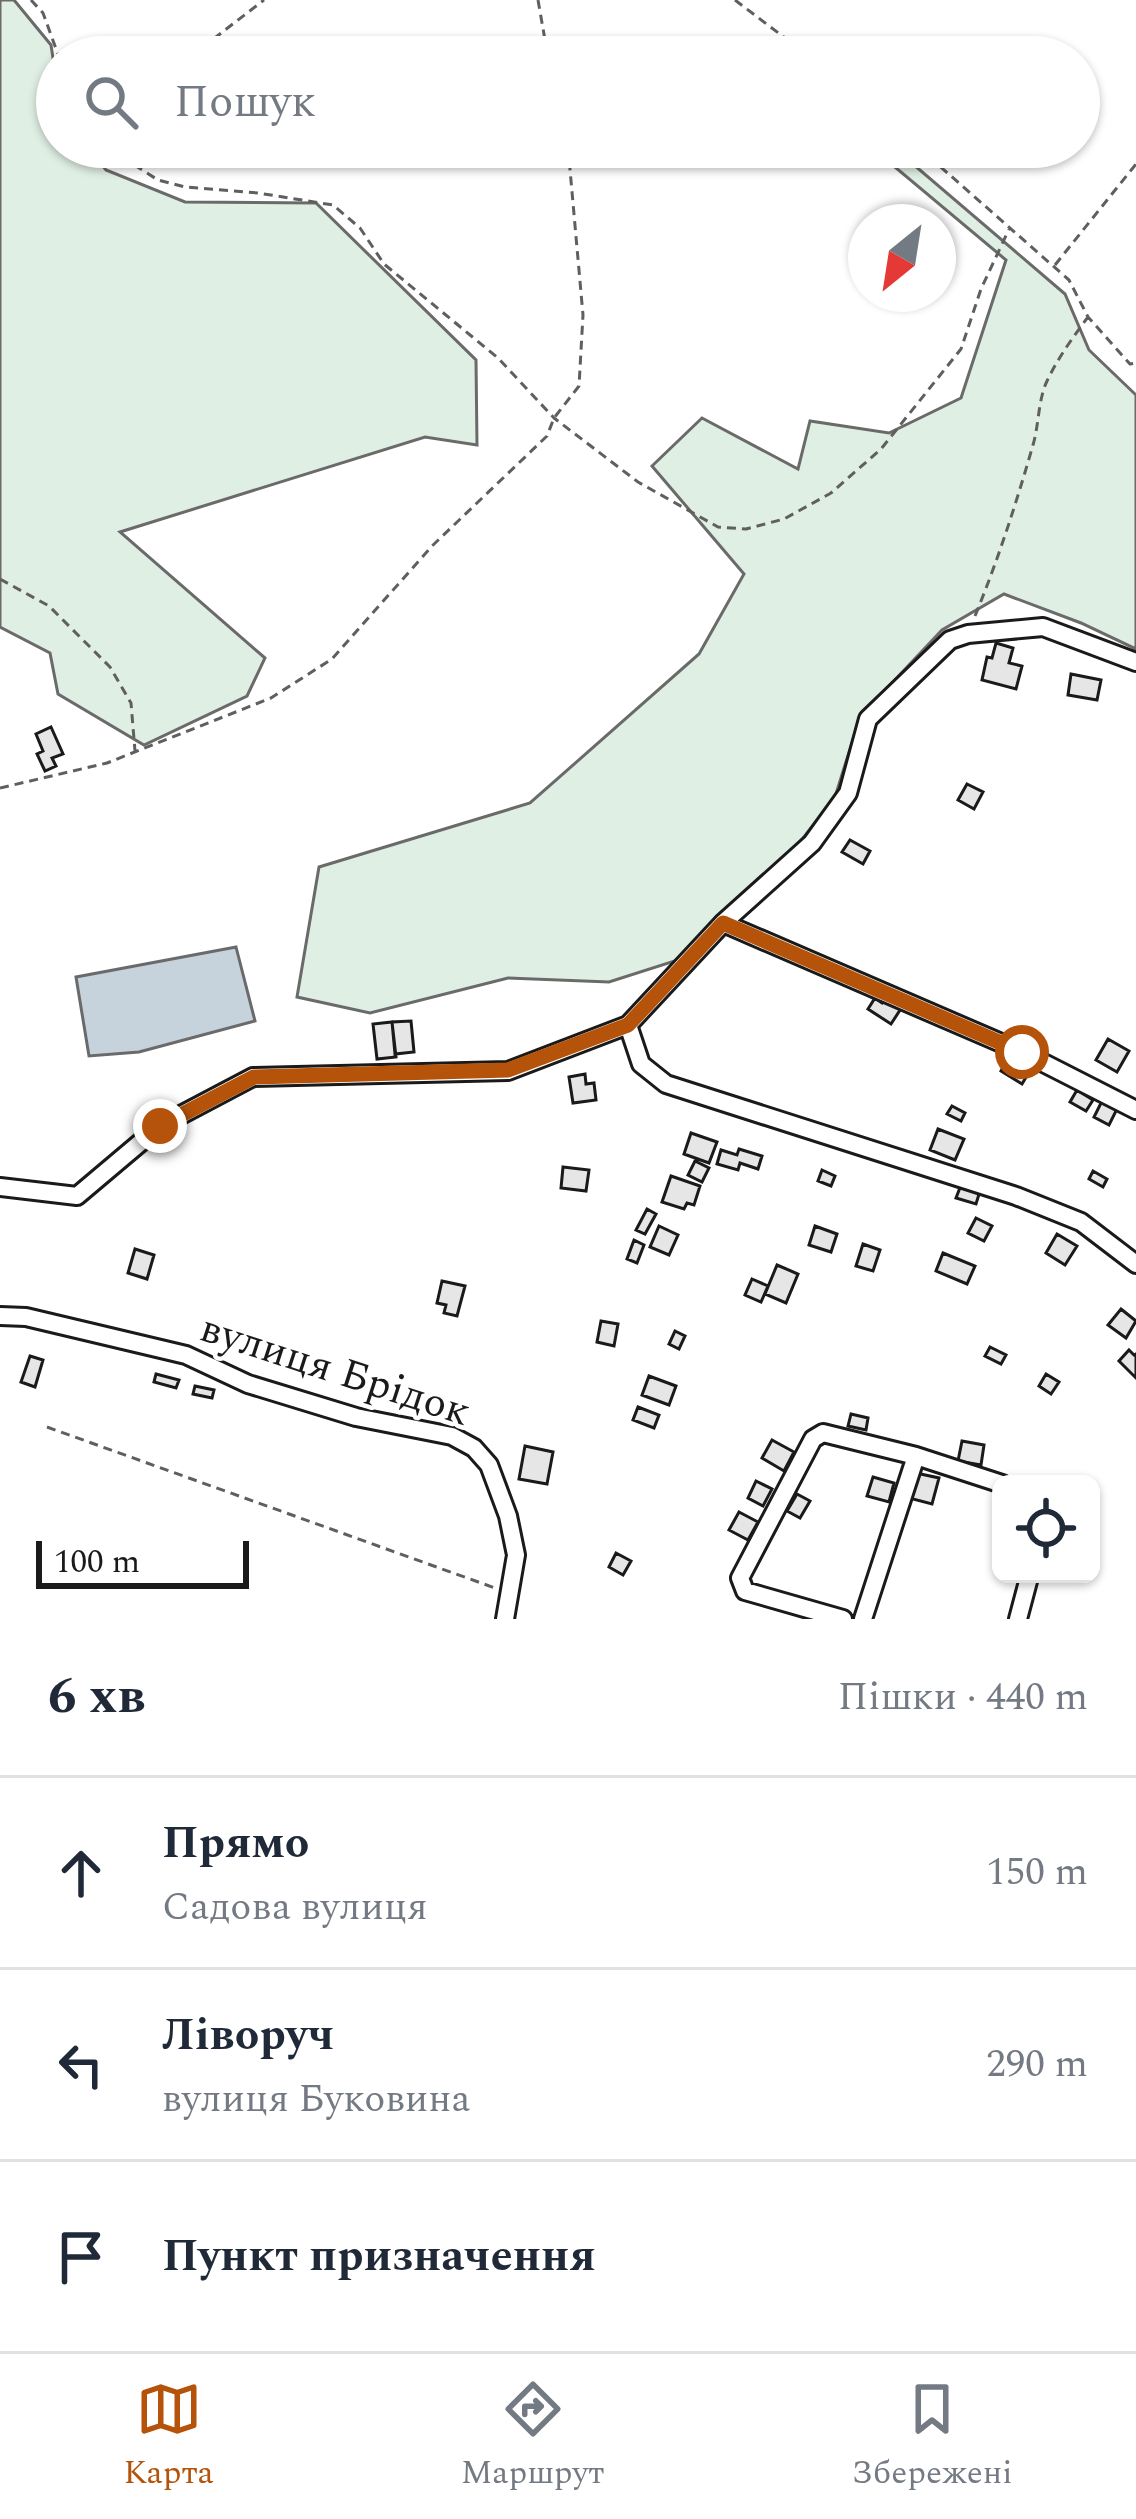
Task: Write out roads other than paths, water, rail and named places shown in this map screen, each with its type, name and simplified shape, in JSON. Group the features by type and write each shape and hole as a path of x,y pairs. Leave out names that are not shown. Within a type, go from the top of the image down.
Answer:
{"street":[{"path":"0,1186 77,1196 160,1126 254,1077 508,1070 628,1025 723,923 812,843 848,794 868,719 950,640 1042,627 1136,662"},
{"path":"723,923 1022,1052 1136,1110"},
{"path":"628,1025 641,1064 666,1084 1016,1196 1081,1222 1136,1264"},
{"name":"вулиця Брідок","path":"0,1316 26,1317 185,1355 248,1384 356,1417 452,1436 474,1448 489,1465 516,1555 505,1619"},
{"path":"843,1619 746,1591 740,1578 813,1439 823,1433 992,1481"},
{"path":"863,1619 916,1456"},
{"path":"1018,1619 1028,1583"}]}
